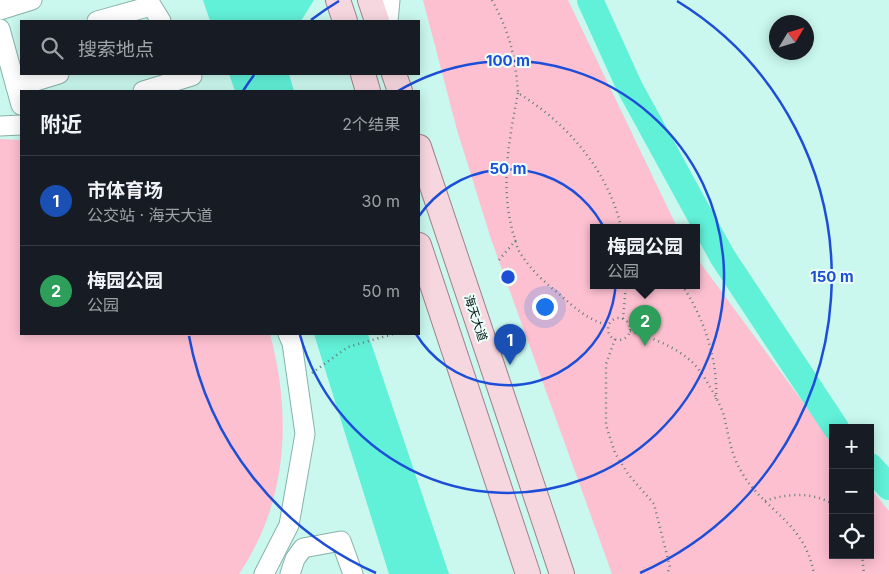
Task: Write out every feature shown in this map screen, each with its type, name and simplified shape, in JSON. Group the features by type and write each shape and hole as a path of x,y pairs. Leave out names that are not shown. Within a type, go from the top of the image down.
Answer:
{"main road":[{"path":"338,0 345,20"},
{"path":"370,0 377,20"},
{"path":"362,75 368,90"},
{"path":"394,75 400,90"},
{"name":"海天大道","path":"420,150 562,574"},
{"path":"420,248 528,574"}],"street":[{"path":"0,10 32,0"},
{"path":"388,20 390,0"},
{"path":"102,20 153,9"},
{"path":"0,29 13,45 19,96"},
{"path":"30,90 57,75"},
{"path":"147,90 194,80"},
{"path":"0,126 20,125"},
{"path":"264,574 289,525 305,434 292,342 288,335"},
{"path":"276,551 292,567 303,548 341,541 352,574"}],"path":[{"path":"492,0 508,30 515,60 518,93 507,158 506,189 508,215 518,250 538,276 594,322 608,325"},
{"path":"518,93 562,126 587,154 609,191 620,224"},
{"path":"499,260 516,240"},
{"path":"623,319 626,289"},
{"path":"684,289 713,353 717,381 716,400"},
{"path":"608,325 613,319 623,319 628,324 630,331"},
{"path":"608,325 610,335 615,339 623,339 630,331"},
{"path":"630,331 650,336 692,361 724,415 728,443 741,471 765,501 799,534 811,556 814,574"},
{"path":"322,364 348,347 378,336"},
{"path":"615,339 606,364 606,424 615,453 628,474 654,504 670,567 667,574"},
{"path":"765,501 789,494 821,497 829,502"},
{"path":"862,559 864,574"}],"shaded area":[{"path":"203,0 314,0 302,20 210,20"},
{"path":"423,0 568,0 676,224 590,224 590,289 700,289 700,262 829,438 829,559 874,559 874,493 889,511 889,574 612,574 491,239 457,130"},
{"path":"229,75 289,75 294,90 235,90"},
{"path":"0,139 20,140 20,335 270,335 277,365 283,427 281,458 268,518 239,574 0,574"},
{"path":"314,335 368,335 449,574 389,574"}],"waterway":[{"path":"590,0 630,88 722,256 833,424"},
{"path":"873,469 889,487"}],"place":[{"name":"梅园公园","path":"645,346"},
{"name":"市体育场","path":"510,365"}]}
